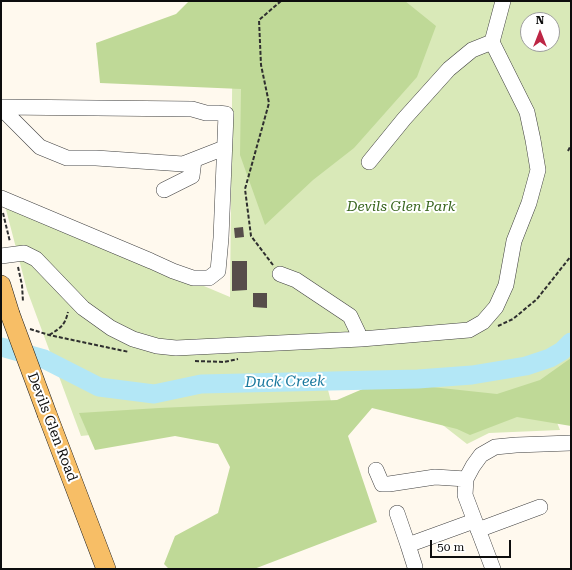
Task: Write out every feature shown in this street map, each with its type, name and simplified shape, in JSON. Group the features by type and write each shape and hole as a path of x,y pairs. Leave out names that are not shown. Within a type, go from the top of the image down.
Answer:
{"main road":[{"name":"Devils Glen Road","path":"1,285 10,314 106,569"}],"street":[{"path":"1,256 24,253 36,259 83,308 111,328 133,339 157,346 176,348 361,339 469,330 483,322 496,307 506,284 514,241 530,203 538,170 527,112 492,42 503,1"},
{"path":"369,162 404,119 449,69 472,50 492,42"},
{"path":"1,108 192,109 226,114 221,238 218,271 209,278 193,278 173,271 1,198"},
{"path":"1,108 40,147 67,158 96,158 182,164 224,148"},
{"path":"164,190 192,176 194,160"},
{"path":"280,274 296,280 350,316 361,339"},
{"path":"493,569 465,496 466,480 473,466 481,455 495,447 571,443"},
{"path":"376,470 382,484 435,477 466,480"},
{"path":"408,545 540,507"},
{"path":"397,513 415,568"}],"path":[{"path":"280,274 251,236 245,189 269,103 261,65 259,20 281,1"},
{"path":"568,151 571,145"},
{"path":"49,335 62,327 69,311"}],"green space":[{"path":"189,1 405,1 436,26 417,77 354,148 313,180 265,225 240,155 241,89 100,83 96,43 176,14"},
{"name":"Devils Glen Park","path":"233,1 571,1 571,371 544,390 560,430 489,433 467,444 385,380 328,390 333,409 81,436 27,290 4,202 230,297"},
{"path":"571,358 571,426 517,417 470,435 457,429 372,408 348,436 377,522 254,569 169,569 164,564 175,536 218,513 230,467 218,444 175,436 95,450 79,413 337,400 365,388 413,385 497,394 540,380"}],"building":[{"path":"243,227 244,237 235,238 234,228"},
{"path":"232,261 247,261 247,290 232,291"},
{"path":"253,293 267,293 267,308 253,307"}],"waterway":[{"name":"Duck Creek","path":"1,347 44,359 99,387 154,394 201,384 418,379 472,375 526,366 550,358 562,351 571,342"}]}
